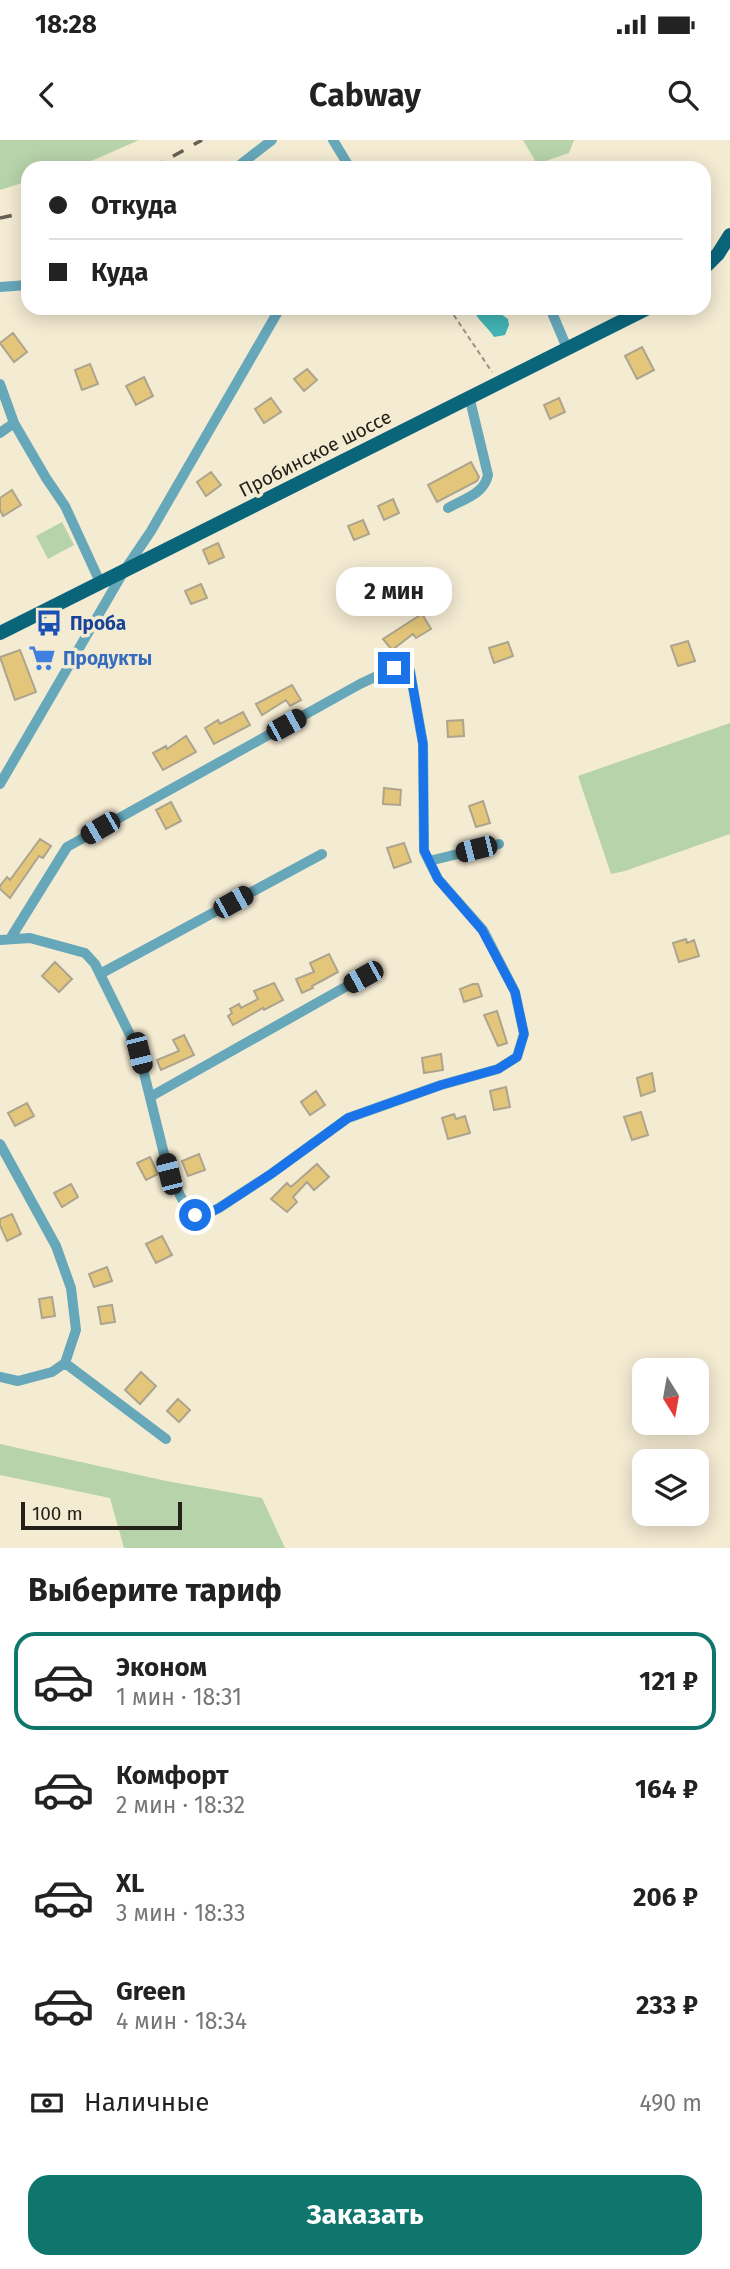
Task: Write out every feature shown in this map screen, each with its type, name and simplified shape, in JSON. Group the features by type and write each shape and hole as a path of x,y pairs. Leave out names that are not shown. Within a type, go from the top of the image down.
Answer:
{"main road":[{"path":"724,252 730,235"},
{"name":"Пробинское шоссе","path":"0,633 634,315"}],"street":[{"path":"245,161 272,140"},
{"path":"333,140 346,161"},
{"path":"0,287 21,286"},
{"path":"0,784 276,315"},
{"path":"553,315 567,348"},
{"path":"0,384 14,423 65,506 100,582"},
{"path":"448,508 481,491 488,475 469,396"},
{"path":"0,433 14,423"},
{"path":"394,668 410,671 423,744 424,850 438,879 482,930 515,992 524,1034 517,1057 498,1069 441,1085 348,1118 271,1174 207,1214 195,1215 182,1199 169,1174 139,1053 95,964 85,953 30,938 5,939 67,847 359,684 394,668"},
{"path":"429,861 499,844"},
{"path":"100,974 322,854"},
{"path":"150,1097 363,977"},
{"path":"0,1144 56,1245 71,1288 76,1329 65,1363 52,1372 18,1381 0,1377"},
{"path":"65,1363 166,1439"}],"path":[{"path":"454,315 492,373"}],"green space":[{"path":"0,140 139,140 90,161 21,161 21,183 0,190"},
{"path":"523,140 574,140 569,153 546,161 535,161"},
{"path":"62,522 74,545 48,559 36,536"},
{"path":"730,723 730,834 611,874 578,776"},
{"path":"0,1444 166,1481 262,1498 285,1548 124,1548 110,1498 0,1475"}],"water":[{"path":"476,315 502,315 508,319 509,325 505,335 494,337"}],"building":[{"path":"13,333 27,352 14,362 0,343"},
{"path":"642,347 654,370 637,379 625,356"},
{"path":"90,364 98,384 82,390 75,370"},
{"path":"307,369 317,380 304,391 294,379"},
{"path":"144,377 153,396 136,405 126,386"},
{"path":"271,398 281,412 264,423 255,409"},
{"path":"559,398 565,412 550,419 544,405"},
{"path":"471,462 479,477 477,481 437,502 428,485"},
{"path":"211,472 221,485 206,496 197,482"},
{"path":"12,490 21,505 3,516 0,498"},
{"path":"393,499 399,513 384,520 378,506"},
{"path":"363,520 369,534 354,540 348,526"},
{"path":"218,543 224,557 209,564 203,550"},
{"path":"201,584 207,598 191,604 185,591"},
{"path":"422,614 431,629 416,638 413,634 392,650 383,639"},
{"path":"688,641 695,661 678,666 671,646"},
{"path":"508,642 513,656 494,663 489,648"},
{"path":"20,650 36,692 15,700 0,657"},
{"path":"292,685 301,700 290,706 286,700 262,715 256,704"},
{"path":"243,712 250,725 214,744 205,728 218,720 220,724"},
{"path":"463,720 464,736 448,737 447,721"},
{"path":"186,736 196,752 163,770 153,753 166,746 167,749"},
{"path":"384,788 401,790 400,805 383,804"},
{"path":"483,801 490,823 476,827 469,806"},
{"path":"171,802 181,821 166,829 156,810"},
{"path":"40,839 51,846 43,858 39,856 10,898 0,886 7,877 10,880"},
{"path":"404,843 411,862 394,868 387,848"},
{"path":"686,939 687,943 694,940 699,956 679,962 673,943"},
{"path":"329,954 338,972 302,993 296,979 314,972 310,963"},
{"path":"55,962 72,979 59,992 42,976"},
{"path":"274,983 283,1000 233,1025 228,1016 232,1013 230,1009 239,1004 241,1008 258,999 254,991"},
{"path":"478,984 482,996 464,1002 460,989"},
{"path":"497,1011 507,1043 498,1046 484,1015"},
{"path":"184,1035 194,1055 161,1070 157,1060 179,1051 173,1040"},
{"path":"441,1054 443,1070 424,1073 422,1058"},
{"path":"652,1073 655,1091 641,1096 637,1078"},
{"path":"506,1087 510,1107 494,1110 490,1091"},
{"path":"316,1091 325,1105 310,1115 301,1102"},
{"path":"27,1103 34,1116 15,1126 8,1113"},
{"path":"641,1112 648,1135 632,1140 624,1117"},
{"path":"454,1114 456,1119 465,1116 470,1133 448,1139 442,1118"},
{"path":"199,1154 205,1170 188,1176 182,1161"},
{"path":"150,1157 158,1174 146,1180 137,1163"},
{"path":"317,1164 329,1177 314,1190 307,1182 293,1197 297,1202 287,1212 271,1199 287,1183 291,1187"},
{"path":"71,1184 78,1197 62,1207 54,1193"},
{"path":"12,1214 21,1234 7,1241 0,1219"},
{"path":"162,1236 172,1255 156,1263 146,1244"},
{"path":"107,1267 112,1281 94,1287 89,1274"},
{"path":"52,1297 55,1316 42,1318 39,1299"},
{"path":"112,1305 115,1322 101,1324 98,1307"},
{"path":"141,1372 156,1386 140,1404 125,1390"},
{"path":"178,1399 190,1410 179,1422 167,1411"}],"railway":[{"path":"164,161 202,140"},
{"path":"0,218 21,214"}],"place":[{"name":"Проба","path":"49,623"},
{"name":"Продукты","path":"42,658"}],"route":[{"path":"195,1215 207,1214 219,1208 348,1118 441,1085 498,1069 517,1057 524,1034 515,992 482,930 438,879 424,850 423,744 410,671 394,668"}]}
